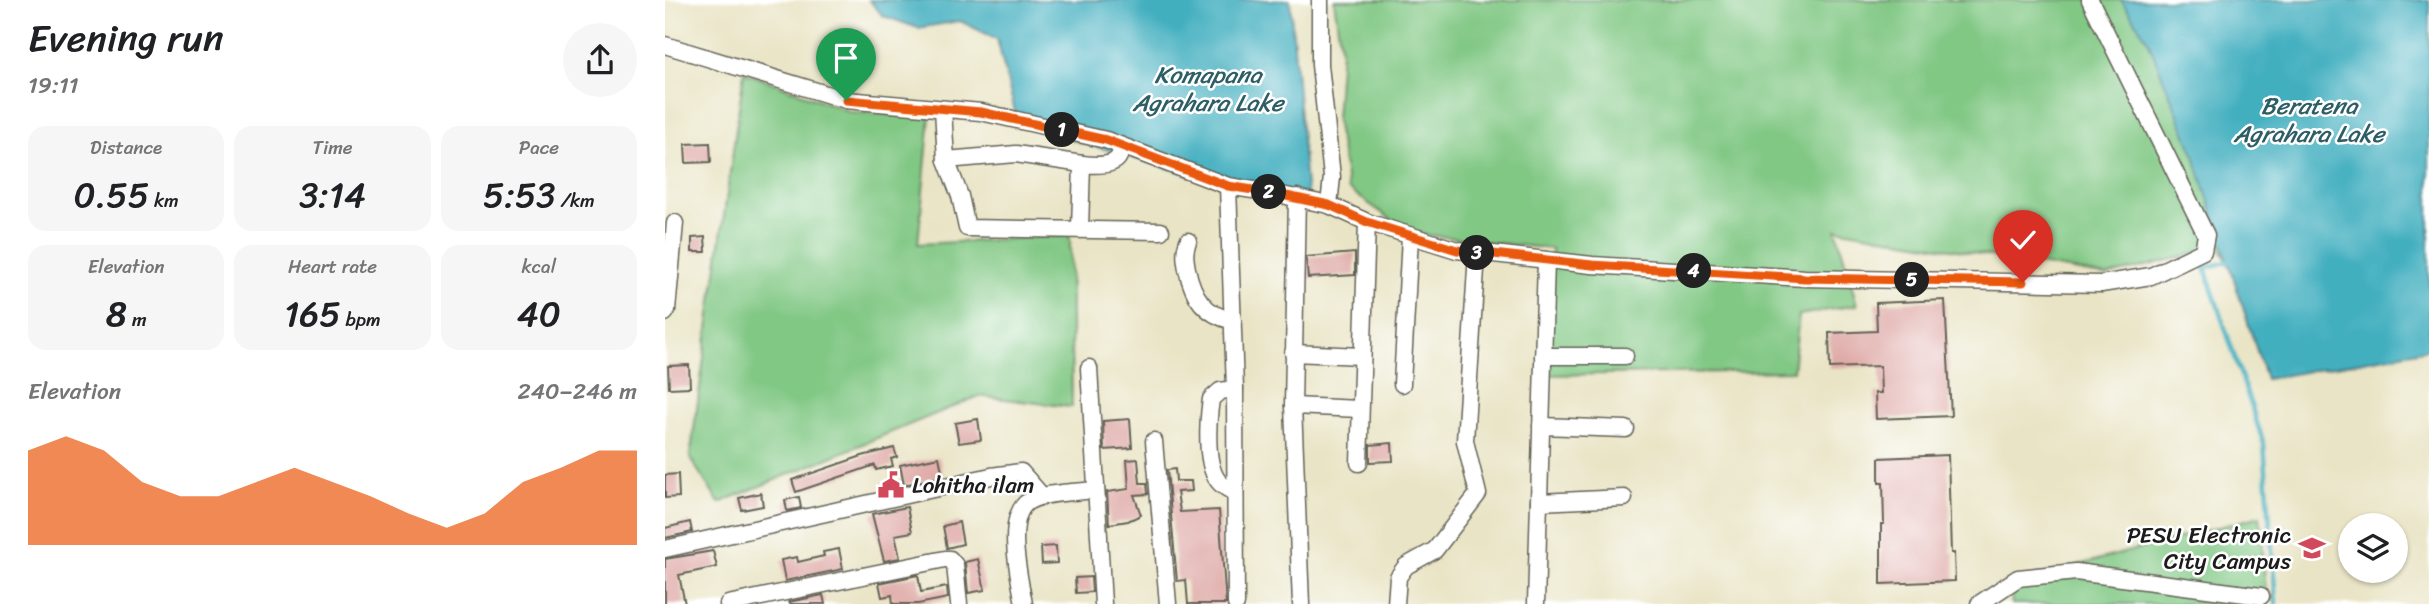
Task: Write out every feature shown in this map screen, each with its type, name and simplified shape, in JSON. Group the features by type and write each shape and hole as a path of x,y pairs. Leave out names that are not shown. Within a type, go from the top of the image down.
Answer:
{"street":[{"path":"1320,0 1320,65 1332,177 1329,205"},
{"path":"665,45 846,100 981,112 1106,140 1228,186 1329,205 1367,222 1457,250 1546,260 1805,278 2101,284 2151,276 2162,271 2203,251 2206,235 2090,0"},
{"path":"943,109 946,160 960,196 967,228 1161,231"},
{"path":"1045,159 1046,127"},
{"path":"946,160 1016,154 1092,165 1114,162 1121,146"},
{"path":"1080,229 1082,164"},
{"path":"1228,186 1235,389 1236,604"},
{"path":"1297,197 1293,406 1301,604"},
{"path":"1359,463 1367,222"},
{"path":"665,313 675,223"},
{"path":"1402,384 1410,237"},
{"path":"1188,242 1184,252 1191,290 1210,311 1233,321"},
{"path":"1395,604 1398,577 1406,566 1435,550 1478,494 1465,441 1477,253"},
{"path":"1536,604 1546,260"},
{"path":"1293,353 1361,356"},
{"path":"1543,356 1625,356"},
{"path":"1089,368 1103,604"},
{"path":"1235,389 1220,391 1211,399 1208,435 1213,470 1219,482 1235,493"},
{"path":"1293,406 1360,409"},
{"path":"1541,425 1626,429"},
{"path":"1154,441 1168,604"},
{"path":"665,549 991,476 1021,472 1042,496"},
{"path":"1024,604 1014,541 1017,520 1025,503 1042,496 1096,490"},
{"path":"1539,502 1624,498"},
{"path":"728,604 950,559 955,565 959,604"},
{"path":"1979,604 2018,578 2076,572 2261,596"}],"green space":[{"path":"1334,0 2429,0 2279,365 2220,247 2107,276 1836,229 1857,305 1799,315 1793,371 1547,375 1552,249 1411,233 1348,189 1336,119 1341,50"},
{"path":"744,72 851,112 930,117 918,244 1070,236 1072,407 979,396 719,503 690,458"},
{"path":"2260,516 2267,604 2011,604 2015,582"}],"water":[{"name":"Komapana Agrahara Lake","path":"869,0 1290,0 1308,209 1018,124 997,39 960,21 918,28 883,16"},
{"name":"Beratena Agrahara Lake","path":"2121,0 2429,0 2429,349 2266,379 2193,152 2148,41"}],"building":[{"path":"710,143 711,162 686,163 685,144"},
{"path":"705,237 706,252 692,252 692,238"},
{"path":"1355,253 1355,275 1308,278 1306,257"},
{"path":"1945,300 1951,416 1876,419 1875,393 1881,393 1880,366 1830,368 1829,333 1877,331 1876,303"},
{"path":"689,365 690,387 669,388 668,366"},
{"path":"978,419 981,440 959,443 955,423"},
{"path":"1130,419 1132,448 1104,450 1103,421"},
{"path":"1392,443 1393,461 1370,462 1370,445"},
{"path":"894,448 897,457 891,459 893,466 876,470 875,465 796,492 792,480"},
{"path":"1948,455 1951,553 1954,553 1955,581 1881,584 1881,524 1884,524 1883,483 1879,483 1879,458"},
{"path":"939,457 943,476 904,485 900,465"},
{"path":"1138,459 1140,483 1147,483 1148,494 1134,495 1141,515 1128,521 1109,524 1107,492 1129,489 1127,460"},
{"path":"1175,469 1176,481 1191,481 1192,491 1177,492 1180,512 1219,510 1226,604 1188,604 1186,580 1177,581 1167,470"},
{"path":"678,474 679,497 665,498 665,475"},
{"path":"761,493 763,506 742,510 739,498"},
{"path":"799,497 801,508 787,511 785,500"},
{"path":"907,507 912,532 895,535 900,558 884,561 872,514"},
{"path":"690,522 692,532 665,538 665,528"},
{"path":"959,522 963,544 947,548 943,526"},
{"path":"1056,546 1057,563 1042,564 1041,547"},
{"path":"839,549 843,569 785,581 781,560 797,557 798,562 824,556 823,552"},
{"path":"713,551 717,567 679,575 685,604 665,604 665,559"},
{"path":"978,559 985,590 968,593 965,562"},
{"path":"918,575 921,592 947,587 948,598 918,604 893,604 892,595 882,597 879,583"},
{"path":"1091,577 1092,592 1076,593 1075,578"},
{"path":"823,595 825,604 789,602"}],"waterway":[{"path":"2233,260 2205,268 2264,444 2276,604"}],"place":[{"name":"Lohitha ilam","path":"891,485"},
{"name":"PESU Electronic City Campus","path":"2312,548"}],"route":[{"path":"846,100 981,112 1106,140 1228,186 1329,205 1367,222 1457,250 1592,265 1805,278 2023,282"}]}
